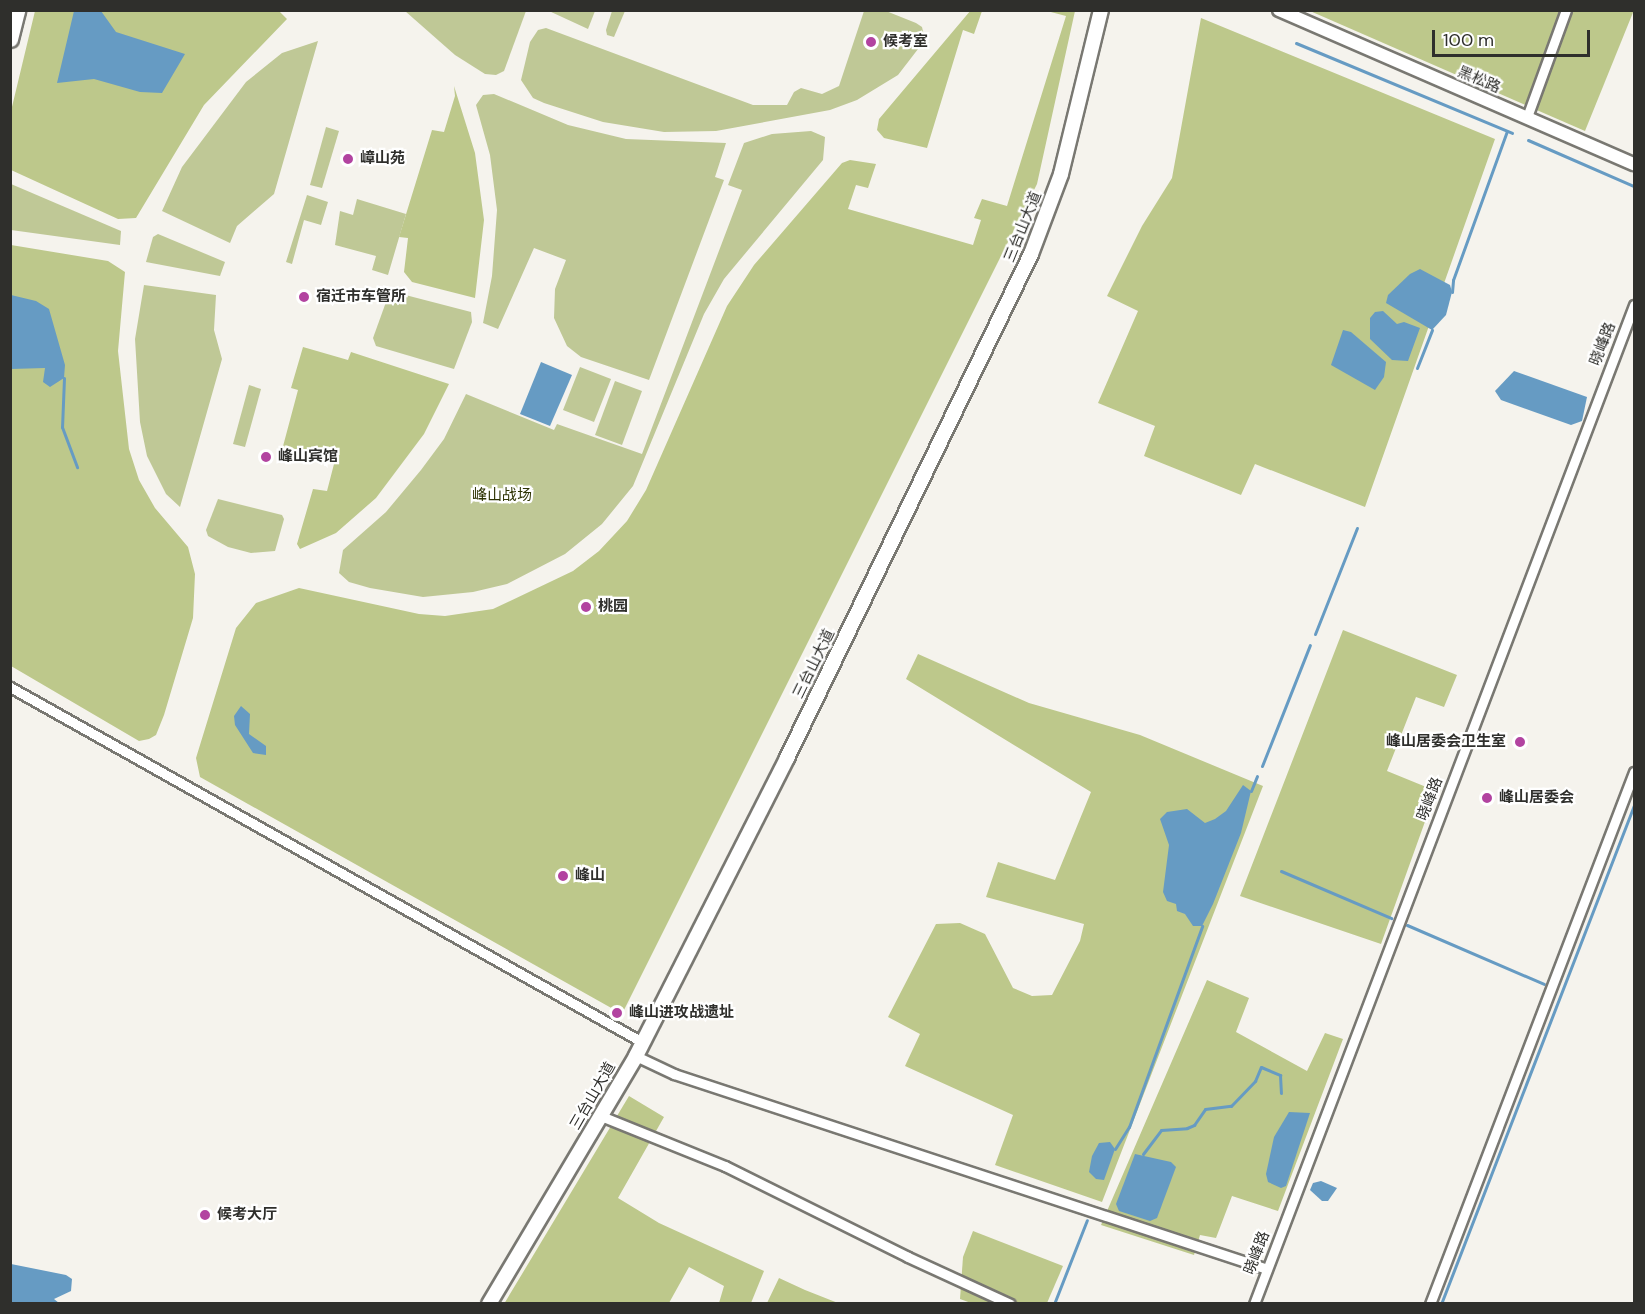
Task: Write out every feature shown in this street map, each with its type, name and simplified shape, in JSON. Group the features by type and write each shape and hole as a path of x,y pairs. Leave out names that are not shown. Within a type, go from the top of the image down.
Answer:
{"highway":[{"path":"10,39 18,10"}],"main road":[{"name":"三台山大道","path":"489,1304 636,1056 787,758 1031,254 1061,174 1101,10"}],"street":[{"name":"黑松路","path":"1279,10 1635,164"},
{"path":"1527,117 1566,10"},
{"name":"晓峰路","path":"1254,1304 1635,305"},
{"path":"10,687 642,1042"},
{"path":"1430,1304 1635,772"},
{"path":"636,1056 674,1074 1268,1269"},
{"path":"601,1116 725,1166 908,1257 1010,1304"}],"green space":[{"path":"278,10 287,19 204,105 136,218 118,219 11,170 11,111 35,11"},
{"path":"971,10 982,11 974,34 963,30 927,148 884,138 877,130 879,119"},
{"path":"1634,10 1585,131 1310,11"},
{"path":"405,11 526,11 504,71 496,75 485,74 455,55"},
{"path":"549,11 595,11 588,29"},
{"path":"612,11 625,11 614,37 607,35 606,30"},
{"path":"864,11 886,11 916,23 922,27 925,40 898,75 857,100 830,110 716,131 664,132 603,122 544,103 533,98 521,80 530,42 538,30 546,28 753,105 787,105 794,92 801,88 822,94 839,86"},
{"path":"1047,11 1075,11 1037,184 622,1014 200,777 196,758 236,628 256,603 299,588 419,614 445,616 493,609 573,571 599,551 627,521 646,490 727,306 754,265 842,163 850,160 876,164 868,188 856,185 848,209 973,245 981,220 974,218 982,199 1007,206 1066,16"},
{"path":"1201,18 1495,139 1365,507 1255,464 1241,495 1144,456 1155,426 1098,403 1138,311 1107,296 1142,226 1172,178"},
{"path":"318,41 274,194 237,226 230,243 162,211 182,167 246,82 282,53"},
{"path":"454,86 475,153 484,220 475,298 412,282 404,272 408,238 399,237 432,130 444,132 455,96"},
{"path":"494,94 568,125 626,139 726,143 715,177 724,180 649,380 581,357 567,346 554,318 555,289 566,260 534,248 498,329 483,323 492,276 497,210 490,155 476,105 483,95"},
{"path":"326,127 339,131 322,188 310,185"},
{"name":"峰山战场","path":"811,131 825,137 823,160 724,279 704,314 633,486 602,524 565,554 507,584 473,592 423,597 349,582 339,573 343,550 386,512 421,470 444,439 466,394 554,430 557,424 642,454 742,190 728,185 744,143 772,134"},
{"path":"11,184 121,231 120,245 11,230"},
{"path":"307,195 328,202 321,225 304,220 292,264 286,262"},
{"path":"357,199 406,214 388,275 372,270 376,256 335,245 340,211 353,215"},
{"path":"158,234 225,262 220,276 146,262 153,237"},
{"path":"11,245 108,261 125,272 118,351 129,449 139,480 155,508 188,547 195,574 193,618 164,715 156,735 149,739 139,741 11,666"},
{"path":"144,285 216,295 214,330 222,359 180,507 166,494 147,456 140,422 135,339"},
{"path":"390,291 471,312 472,322 454,369 376,346 373,338"},
{"path":"303,347 348,360 351,352 449,384 424,434 376,498 336,533 300,549 297,544 313,489 327,491 334,464 282,450 298,390 291,388"},
{"path":"580,367 611,379 594,422 563,410"},
{"path":"615,381 642,391 622,445 595,435"},
{"path":"249,385 261,389 245,447 233,444"},
{"path":"218,499 282,515 284,519 275,551 251,553 228,547 208,536 206,530"},
{"path":"1343,630 1457,675 1444,707 1416,697 1387,771 1436,791 1381,944 1240,896"},
{"path":"918,654 1029,703 1140,735 1263,786 1102,1202 995,1165 1013,1115 905,1066 920,1034 888,1017 936,924 960,923 985,934 1013,988 1032,996 1052,995 1080,941 1084,924 986,897 998,862 1055,880 1091,792 906,679"},
{"path":"1207,980 1249,998 1236,1032 1307,1071 1325,1033 1343,1039 1278,1211 1232,1196 1216,1238 1200,1235 1194,1255 1101,1225"},
{"path":"629,1096 664,1117 618,1198 659,1223 764,1271 751,1303 719,1303 724,1286 689,1267 669,1303 504,1304"},
{"path":"973,1231 1063,1266 1047,1303 971,1303 960,1299 963,1257"},
{"path":"779,1278 805,1290 838,1303 767,1303"}],"water":[{"path":"74,11 101,11 116,32 185,54 162,93 140,92 94,79 57,83"},
{"path":"1420,269 1450,285 1452,292 1446,315 1432,330 1386,303 1388,295 1410,274"},
{"path":"11,295 36,301 49,309 65,365 64,378 50,387 43,382 45,368 11,369"},
{"path":"1383,311 1397,324 1404,322 1420,328 1408,361 1392,360 1370,339 1370,318 1375,312"},
{"path":"1343,330 1351,332 1386,362 1384,377 1375,390 1331,365"},
{"path":"541,362 572,375 550,426 520,414"},
{"path":"1514,371 1587,397 1582,421 1571,425 1501,400 1495,391"},
{"path":"241,706 250,714 249,734 266,746 266,755 253,753 235,725 234,716"},
{"path":"1243,785 1251,791 1241,833 1202,926 1193,926 1185,914 1177,911 1176,904 1167,901 1163,892 1169,845 1160,819 1167,812 1187,809 1205,823 1215,819 1226,811"},
{"path":"1289,1112 1310,1113 1286,1186 1281,1188 1268,1182 1266,1174 1274,1137"},
{"path":"1110,1142 1115,1149 1104,1180 1096,1179 1089,1172 1092,1156 1099,1143"},
{"path":"1135,1154 1171,1162 1176,1167 1157,1218 1150,1221 1119,1211 1116,1204"},
{"path":"1321,1181 1337,1188 1328,1201 1322,1201 1310,1190 1313,1183"},
{"path":"11,1264 66,1275 72,1279 71,1291 54,1299 59,1303 11,1303"}],"waterway":[{"path":"1296,43 1512,133"},
{"path":"1452,292 1453,280 1507,131"},
{"path":"1528,140 1634,186"},
{"path":"1417,368 1432,330"},
{"path":"64,378 62,427 77,467"},
{"path":"1315,634 1357,528"},
{"path":"1262,766 1310,645"},
{"path":"1251,791 1257,776"},
{"path":"1441,1304 1634,805"},
{"path":"1281,871 1391,918"},
{"path":"1407,925 1544,984"},
{"path":"1115,1149 1129,1127 1202,926"},
{"path":"1143,1154 1161,1130 1187,1128 1194,1125 1205,1109 1231,1106 1255,1081 1261,1067 1280,1075 1281,1093"},
{"path":"1054,1304 1087,1220"}],"place":[{"name":"候考室","path":"871,42"},
{"name":"嶂山苑","path":"348,159"},
{"name":"宿迁市车管所","path":"304,297"},
{"name":"峰山宾馆","path":"266,457"},
{"name":"桃园","path":"586,607"},
{"name":"峰山居委会卫生室","path":"1520,742"},
{"name":"峰山居委会","path":"1487,798"},
{"name":"峰山","path":"563,876"},
{"name":"峰山进攻战遗址","path":"617,1013"},
{"name":"候考大厅","path":"205,1215"}]}
